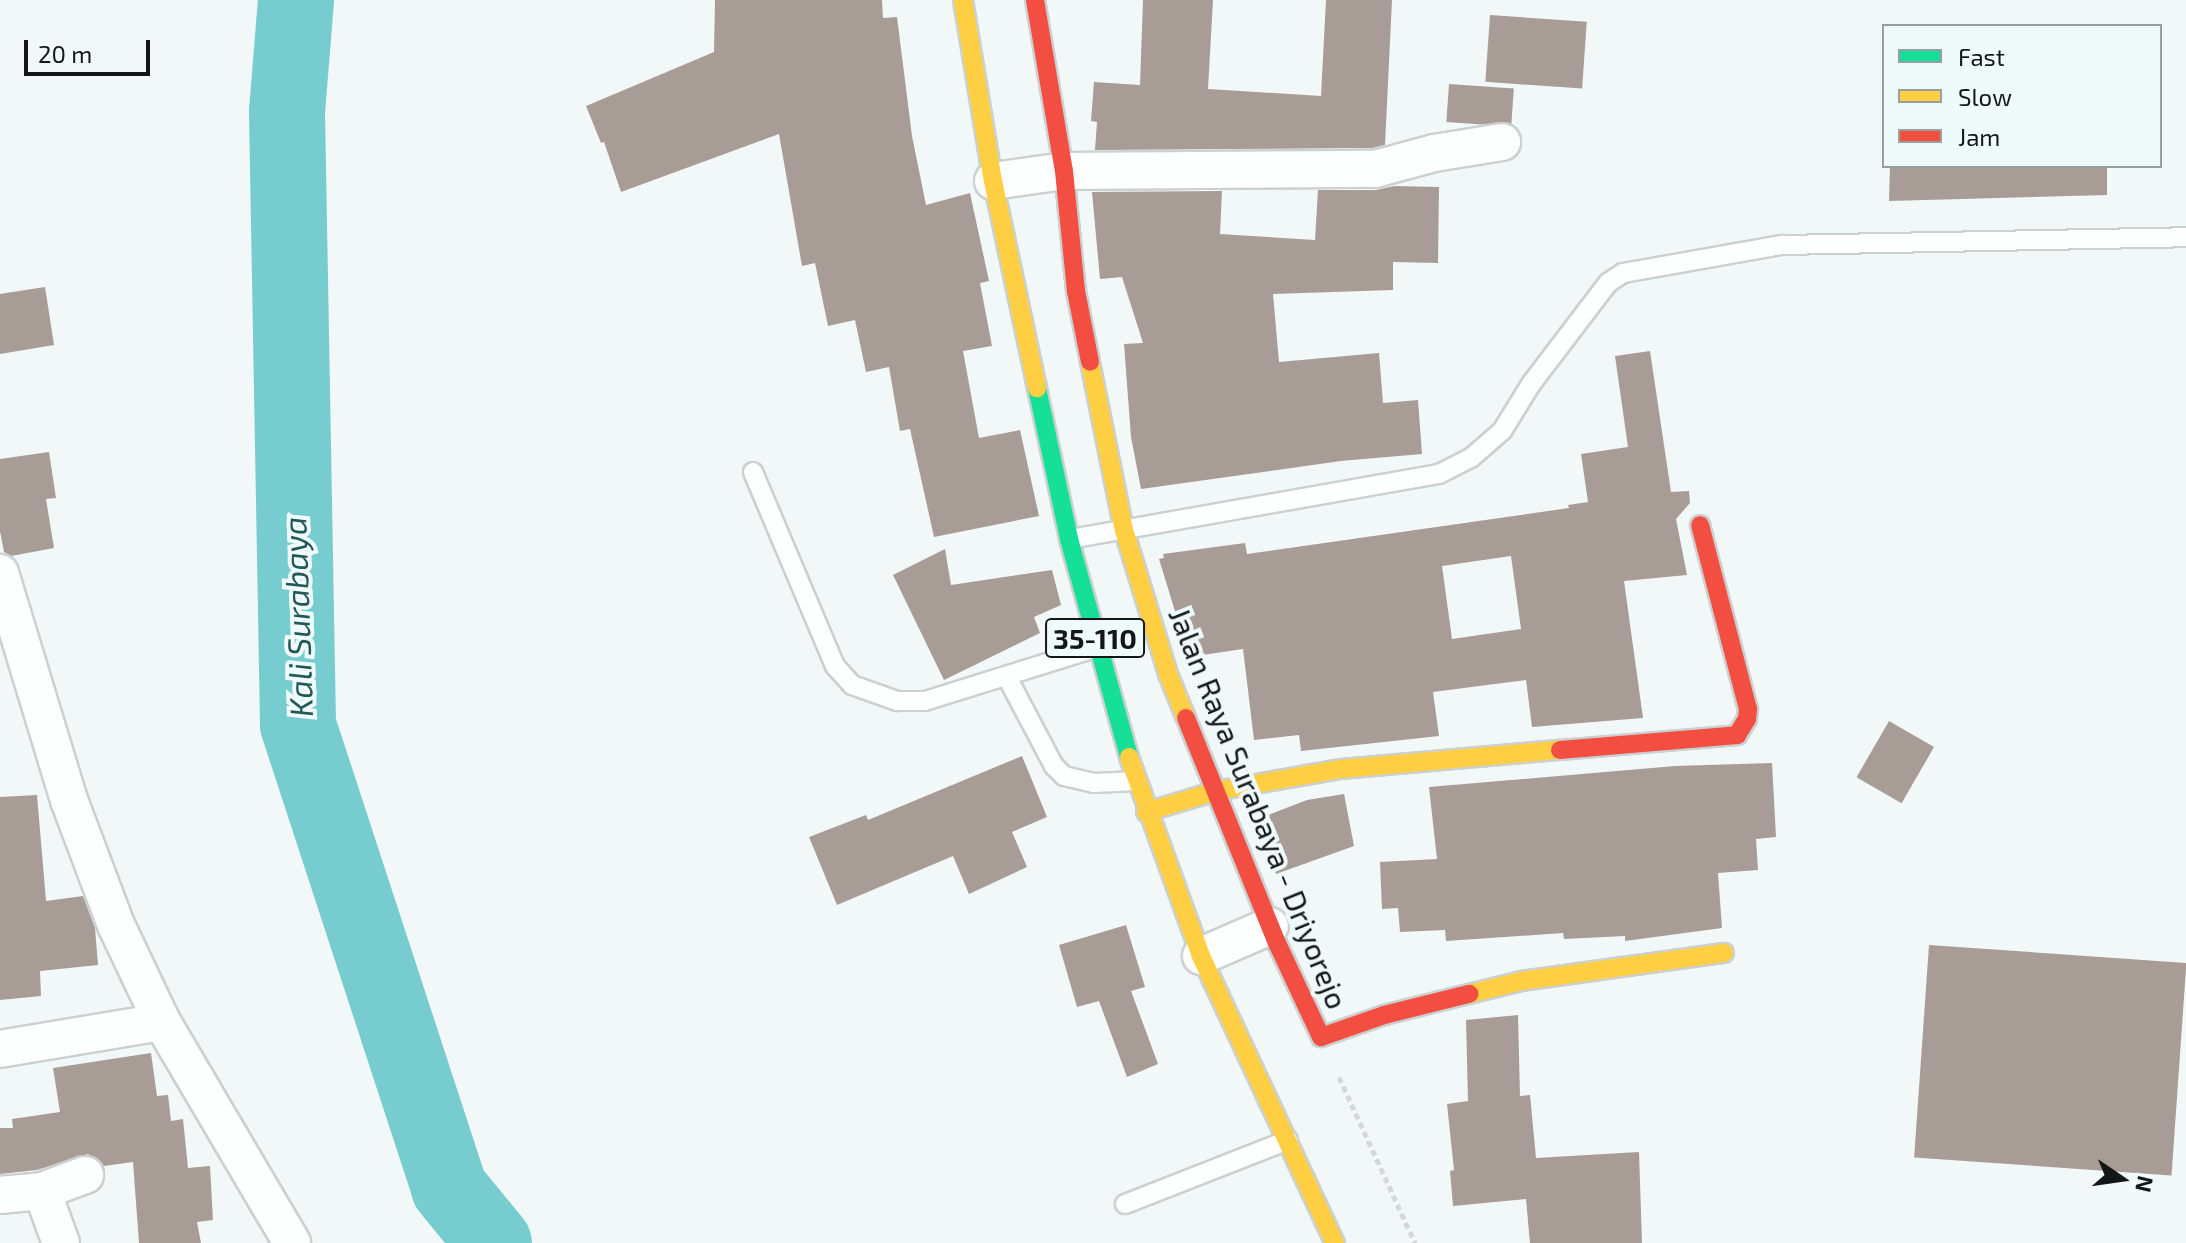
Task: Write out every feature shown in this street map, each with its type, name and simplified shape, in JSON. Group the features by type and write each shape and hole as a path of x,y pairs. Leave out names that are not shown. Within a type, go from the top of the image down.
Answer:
{"street":[{"name":"35-110","path":"963,0 993,181 1069,539 1136,781 1201,956 1335,1243"},
{"name":"Jalan Raya Surabaya - Driyorejo","path":"1035,0 1064,171 1076,291 1124,530 1168,674 1270,926 1321,1037"},
{"path":"993,181 1064,171 1375,169 1434,153 1502,142"},
{"path":"1146,812 1216,791 1341,769 1737,735 1744,726 1748,709 1700,525"},
{"path":"0,573 69,800 116,925 162,1022 292,1243"},
{"path":"1201,956 1270,926"},
{"path":"1321,1037 1384,1015 1521,981 1724,953"},
{"path":"0,1049 162,1022"},
{"path":"0,1195 42,1191 85,1175"},
{"path":"42,1191 61,1243"}],"lane":[{"path":"1069,539 1439,474 1472,457 1502,431 1531,384 1608,283 1623,273 1782,245 2186,237"},
{"path":"753,472 835,666 852,685 897,701 925,701 1098,647"},
{"path":"1007,677 1054,766 1064,776 1094,783 1136,781"},
{"path":"1125,1204 1288,1140"}],"path":[{"name":"Jalan Raya Surabaya - Driyorejo","path":"1321,1037 1415,1243"}],"building":[{"path":"715,0 882,0 883,18 897,17 912,136 926,205 970,193 989,281 980,283 992,346 963,351 979,438 1020,430 1039,516 934,537 910,429 900,431 889,367 866,372 855,320 828,326 815,263 802,266 779,134 621,192 604,142 601,143 586,106 714,52"},
{"path":"1143,0 1213,0 1208,89 1321,96 1326,0 1392,0 1385,145 1372,148 1095,150 1097,122 1091,121 1094,82 1140,85"},
{"path":"1490,15 1587,22 1582,89 1485,82"},
{"path":"1449,84 1514,89 1511,126 1446,122"},
{"path":"1890,168 2107,168 2107,195 1889,201"},
{"path":"1394,186 1439,187 1438,263 1393,262 1393,290 1273,294 1279,362 1379,353 1383,403 1418,400 1422,454 1341,461 1141,489 1131,437 1124,344 1143,343 1122,277 1100,279 1092,192 1222,191 1220,234 1315,240 1318,190 1376,190"},
{"path":"45,287 54,345 0,354 0,294"},
{"path":"1650,351 1671,492 1689,491 1690,503 1676,519 1687,575 1624,581 1643,718 1532,727 1526,680 1433,692 1439,736 1301,751 1299,735 1254,740 1243,649 1189,657 1159,559 1164,558 1163,554 1245,543 1247,554 1569,508 1568,505 1588,502 1581,454 1628,447 1615,356","holes":["1511,556 1521,629 1452,639 1442,566"]},
{"path":"49,452 56,498 46,499 54,548 11,556 4,552 0,531 0,459"},
{"path":"945,549 951,585 1052,570 1061,605 1034,617 1040,633 944,680 893,575"},
{"path":"1889,721 1934,747 1902,803 1856,777"},
{"path":"1022,756 1047,817 1012,832 1027,867 969,894 953,856 837,905 809,837 866,815 868,820"},
{"path":"1772,763 1776,837 1756,839 1758,870 1718,873 1722,928 1625,941 1625,936 1564,939 1563,933 1446,941 1445,930 1400,932 1398,908 1382,909 1380,862 1437,859 1429,787 1675,766"},
{"path":"1344,794 1354,846 1276,874 1258,819 1307,800"},
{"path":"37,795 46,901 83,896 95,928 98,965 40,971 41,996 0,1000 0,797"},
{"path":"1126,925 1145,987 1131,991 1158,1064 1127,1077 1099,1001 1077,1007 1059,945"},
{"path":"1929,945 2186,963 2172,1175 1914,1157"},
{"path":"1518,1015 1520,1096 1530,1095 1536,1158 1639,1152 1642,1243 1530,1243 1526,1199 1453,1206 1450,1171 1454,1170 1447,1104 1468,1101 1466,1020"},
{"path":"151,1053 157,1096 168,1095 171,1121 183,1119 188,1168 210,1166 213,1220 197,1222 201,1243 139,1243 133,1162 104,1166 88,1154 37,1170 0,1174 0,1128 13,1128 12,1119 60,1112 53,1068"}],"waterway":[{"name":"Kali Surabaya","path":"296,0 287,112 298,725 449,1188 494,1243"}],"traffic: fast":[{"path":"1037,388 1069,539 1129,757"}],"traffic: slow":[{"path":"963,0 993,181 1037,388"},
{"path":"1090,362 1124,530 1168,674 1186,718"},
{"path":"1146,812 1216,791 1341,769 1560,750"},
{"path":"1129,757 1201,956 1335,1243"},
{"path":"1469,994 1521,981 1724,953"}],"traffic: jam":[{"path":"1035,0 1064,171 1076,291 1090,362"},
{"path":"1560,750 1737,735 1747,719 1748,709 1700,525"},
{"path":"1186,718 1277,943 1321,1037 1384,1015 1469,994"}]}
